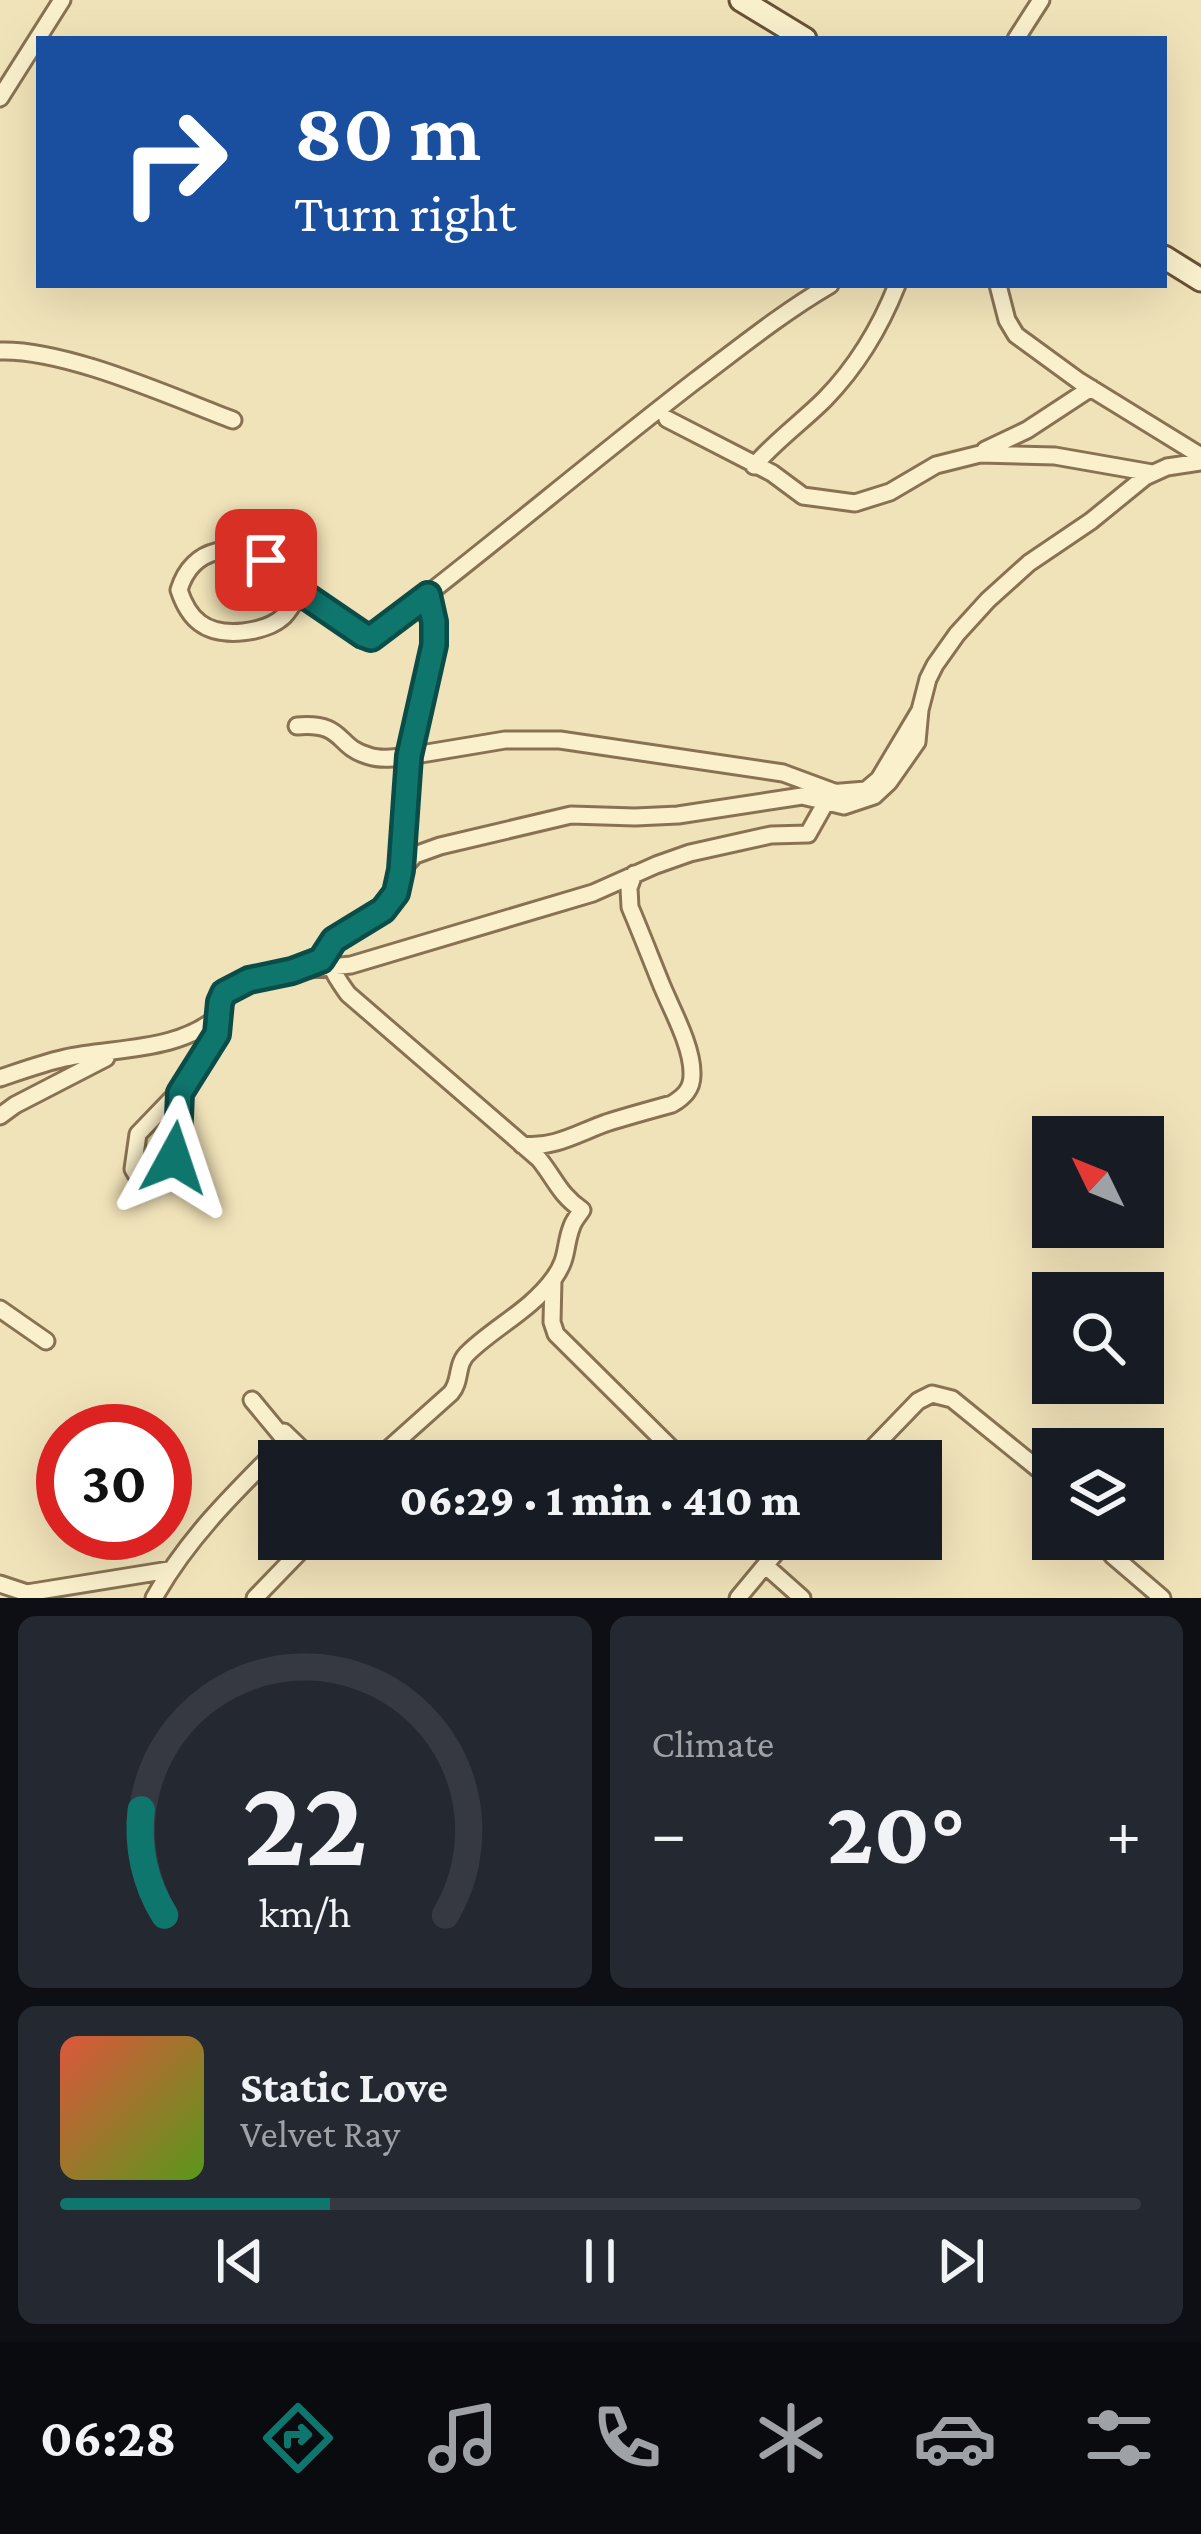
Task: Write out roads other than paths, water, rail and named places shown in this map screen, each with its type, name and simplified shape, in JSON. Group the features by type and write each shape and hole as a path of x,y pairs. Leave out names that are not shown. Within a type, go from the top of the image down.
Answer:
{"main road":[{"path":"741,0 800,36"},
{"path":"1167,258 1201,280"}],"street":[{"path":"39,36 62,0"},
{"path":"1018,36 1041,0"},
{"path":"0,98 36,41"},
{"path":"303,594 283,617 267,626 226,632 196,619 179,585 204,554 238,551 266,560 303,594 371,638 724,358 824,288"},
{"path":"754,466 853,366 873,337 896,288"},
{"path":"999,288 1006,320 1016,335 1201,459"},
{"path":"0,351 24,350 65,361 232,420"},
{"path":"667,419 772,473 803,496 856,503 890,492 936,465 1007,441 1091,388"},
{"path":"974,455 1055,456 1152,472"},
{"path":"297,726 328,728 371,758 505,740 560,740 783,773 855,805 889,782 917,742 920,710 935,665 988,600 1029,563 1152,472 1201,459"},
{"path":"398,1440 458,1385 460,1363 467,1353 512,1320 553,1280 564,1262 571,1227 582,1210 563,1198 547,1169 522,1145 348,994 330,958 334,940 390,904 396,893 409,756 434,645 428,595"},
{"path":"401,870 415,855 440,846 552,818 678,815 802,796 831,798"},
{"path":"180,1093 174,1158 156,1178 140,1181 134,1169 138,1134 180,1093 217,1034 224,993 249,980 330,958 351,965 580,897 673,859 722,845 771,835 808,834 831,798"},
{"path":"522,1145 546,1146 672,1104 689,1090 692,1067 679,1026 630,907 634,874"},
{"path":"0,1078 62,1059 192,1034 220,1015"},
{"path":"0,1116 119,1051"},
{"path":"553,1280 551,1322 556,1334 663,1440"},
{"path":"0,1309 46,1341"},
{"path":"880,1440 918,1401 938,1395 958,1403 1032,1464"},
{"path":"285,1440 252,1400 290,1440"},
{"path":"154,1598 210,1517 258,1469"},
{"path":"255,1598 292,1560"},
{"path":"737,1598 765,1560"},
{"path":"780,1560 802,1598"},
{"path":"1118,1560 1162,1598"},
{"path":"0,1584 27,1593 169,1570"}]}
